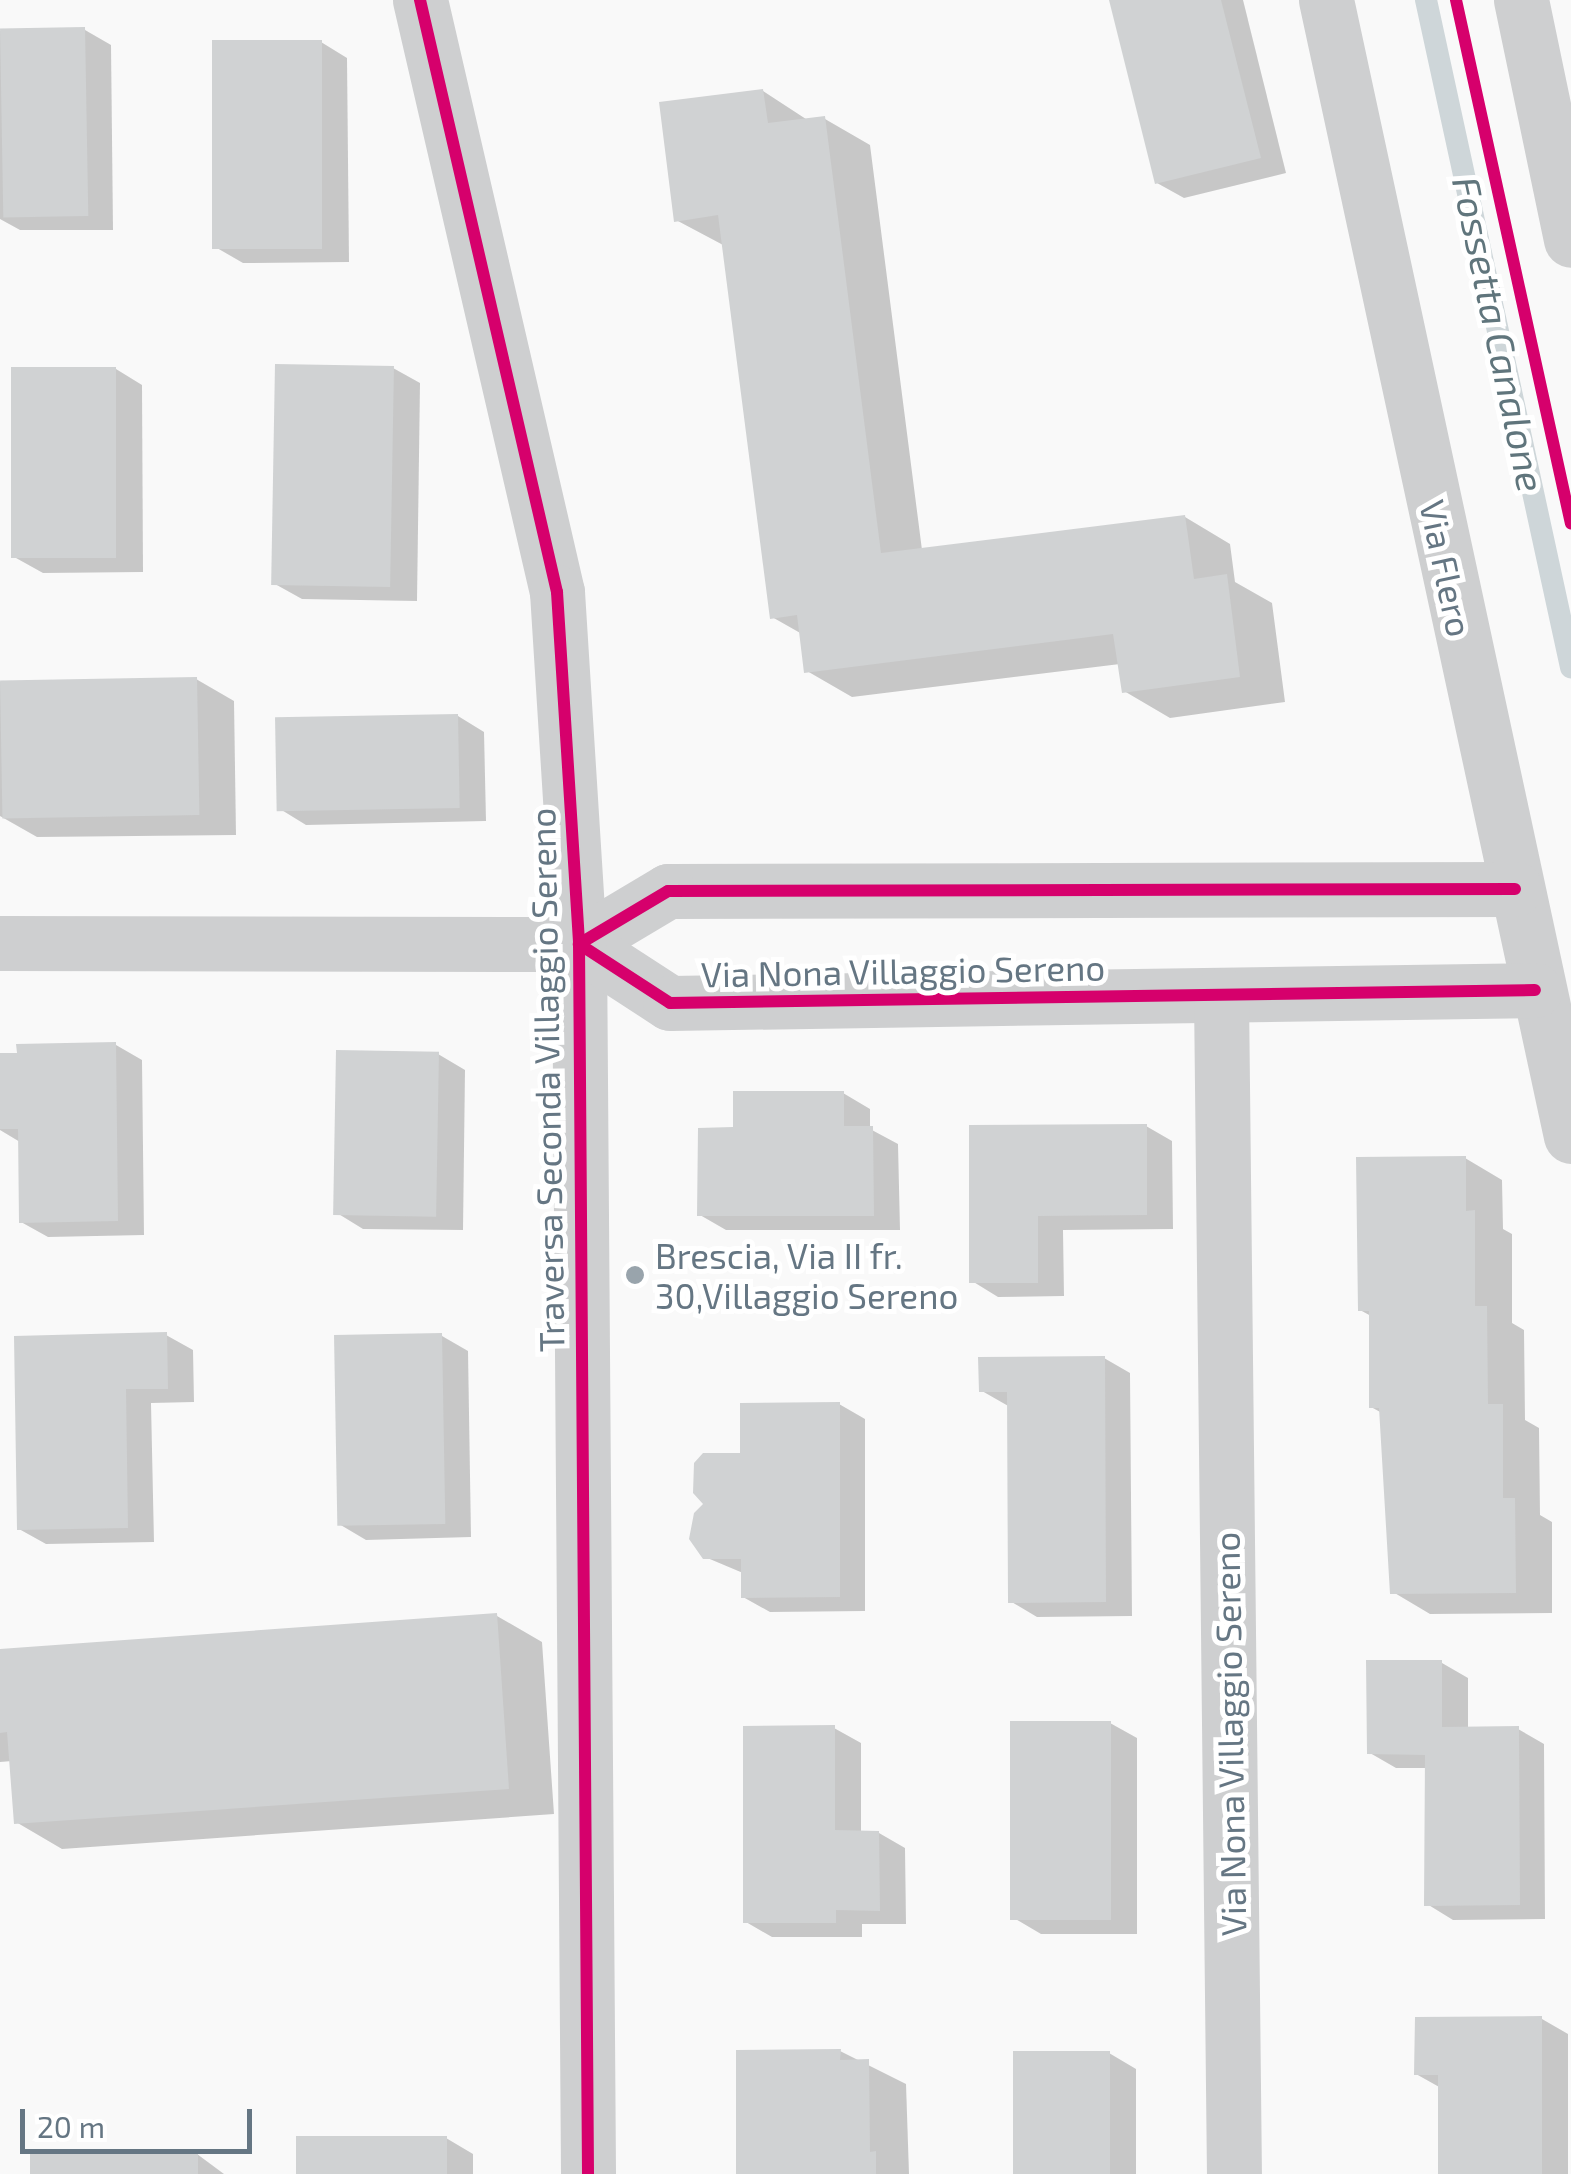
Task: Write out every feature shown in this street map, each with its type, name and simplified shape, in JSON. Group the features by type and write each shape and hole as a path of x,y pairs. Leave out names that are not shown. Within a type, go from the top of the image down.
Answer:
{"street":[{"name":"Traversa Seconda Villaggio Sereno","path":"420,0 556,592 580,944 588,2174"},
{"name":"Via Flero","path":"1326,0 1535,990 1571,1136"},
{"path":"1521,0 1571,240"},
{"path":"0,943 580,944 668,892 1515,889"},
{"name":"Via Nona Villaggio Sereno","path":"580,944 670,1003 1535,990"},
{"name":"Via Nona Villaggio Sereno","path":"1221,995 1234,2174"}],"building":[{"path":"1109,0 1221,0 1261,158 1155,184"},
{"path":"85,27 88,216 3,217 0,28"},
{"path":"212,40 322,40 322,249 212,249"},
{"path":"763,89 768,123 825,116 881,553 1185,515 1194,579 1227,574 1240,677 1122,693 1113,634 804,673 797,615 770,619 718,215 674,222 659,102"},
{"path":"275,364 394,366 390,587 271,585"},
{"path":"11,367 116,367 116,558 11,558"},
{"path":"197,677 199,815 2,818 0,680"},
{"path":"458,714 460,808 277,811 275,717"},
{"path":"116,1042 118,1221 19,1223 18,1129 0,1129 0,1053 17,1053 16,1044"},
{"path":"336,1050 439,1052 436,1217 333,1215"},
{"path":"733,1091 844,1091 844,1126 873,1126 874,1216 697,1216 698,1128 733,1127"},
{"path":"1147,1124 1147,1215 1038,1216 1038,1283 969,1283 969,1125"},
{"path":"1466,1156 1466,1211 1475,1210 1475,1306 1487,1306 1488,1404 1503,1404 1503,1498 1515,1498 1516,1593 1390,1594 1379,1408 1369,1408 1369,1311 1358,1311 1356,1157"},
{"path":"167,1332 168,1389 126,1389 128,1528 17,1530 14,1336"},
{"path":"442,1333 445,1524 337,1526 334,1335"},
{"path":"1105,1356 1106,1602 1008,1603 1007,1392 979,1392 978,1357"},
{"path":"840,1402 840,1597 741,1598 741,1559 703,1559 689,1539 694,1513 703,1504 693,1493 694,1463 703,1453 740,1453 740,1403"},
{"path":"497,1613 509,1789 14,1824 7,1732 0,1733 0,1649"},
{"path":"1366,1660 1442,1660 1442,1727 1519,1726 1520,1905 1424,1906 1425,1755 1367,1754"},
{"path":"1010,1721 1111,1721 1111,1920 1010,1920"},
{"path":"835,1725 835,1830 879,1831 880,1911 836,1910 836,1923 743,1923 743,1726"},
{"path":"1542,2016 1542,2174 1438,2174 1438,2075 1414,2075 1415,2017"},
{"path":"841,2049 840,2060 869,2059 870,2152 876,2151 876,2174 736,2174 736,2050"},
{"path":"1013,2051 1110,2051 1110,2174 1013,2174"},
{"path":"296,2136 447,2136 447,2174 296,2174"},
{"path":"30,2152 198,2152 198,2174 30,2174"}],"waterway":[{"name":"Fossetta Canalone","path":"1426,0 1571,667"}],"cycle path":[{"path":"420,0 557,592 579,944 588,2174"},
{"path":"1456,0 1571,524"},
{"path":"1515,889 668,891 579,944 670,1003 1535,990"}],"place":[{"name":"Brescia, Via II fr. 30,Villaggio Sereno","path":"635,1275"}]}
